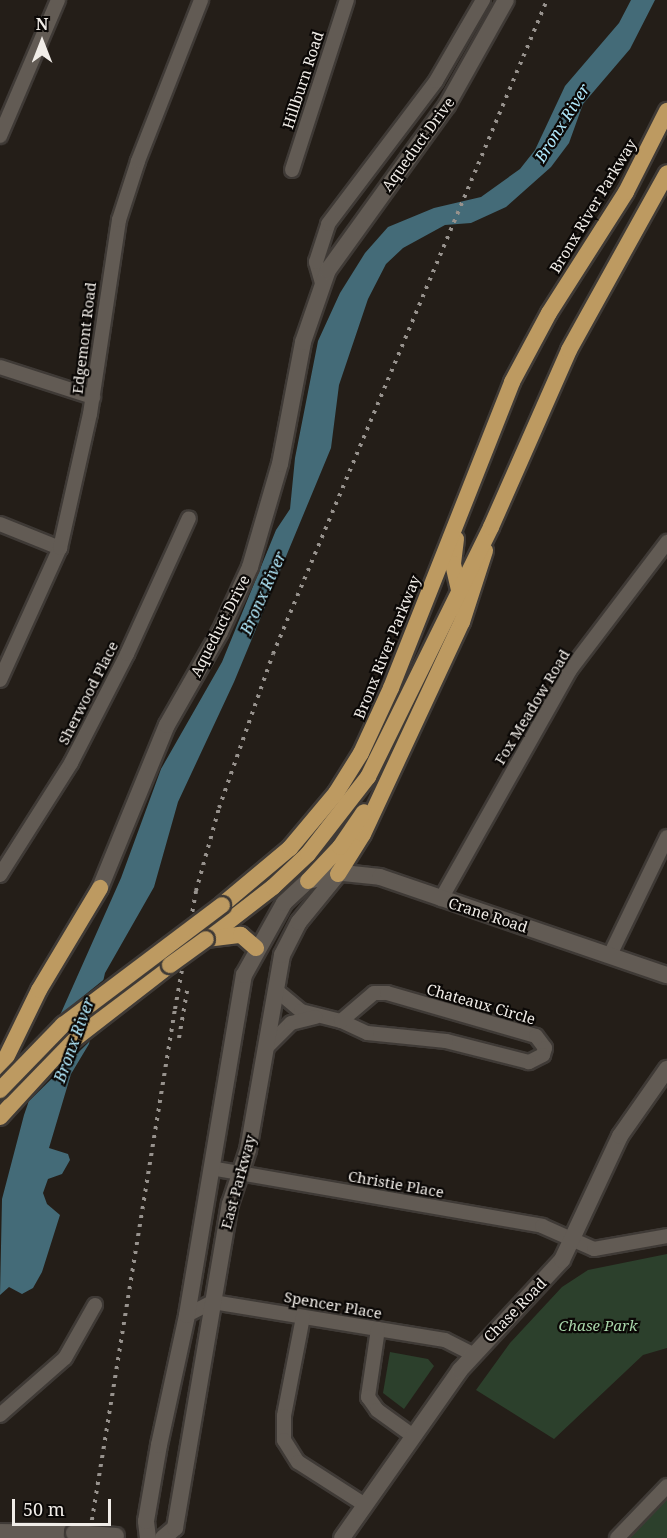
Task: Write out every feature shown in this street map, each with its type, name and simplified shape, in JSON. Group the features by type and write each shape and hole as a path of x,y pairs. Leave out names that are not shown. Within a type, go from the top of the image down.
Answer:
{"highway":[{"name":"Bronx River Parkway","path":"0,1090 63,1025 222,905 290,848 349,773 382,710 525,355 626,192 667,111"},
{"path":"0,1117 46,1065 81,1032 212,936 291,871 355,797 391,735 458,587 491,527 568,350 667,173"},
{"path":"451,641 460,609 453,564 459,515"},
{"path":"338,874 357,845 470,603 491,527"},
{"path":"308,881 340,847 385,783"},
{"path":"0,1070 39,990 100,888"},
{"path":"212,936 240,935 256,948"}],"street":[{"path":"0,136 58,0"},
{"name":"Edgemont Road","path":"0,680 60,548 93,397 119,220 138,160 201,0"},
{"name":"Hillburn Road","path":"292,170 347,0"},
{"name":"Aqueduct Drive","path":"322,282 316,262 328,224 436,81 483,0"},
{"name":"Aqueduct Drive","path":"100,888 167,725 220,632 250,567 269,512 303,342 322,282 345,242 447,105 506,0"},
{"path":"0,367 93,397"},
{"name":"Sherwood Place","path":"0,875 70,763 127,654 189,518"},
{"path":"0,524 60,548"},
{"name":"Fox Meadow Road","path":"441,899 570,670 667,542"},
{"path":"610,955 667,837"},
{"name":"Crane Road","path":"308,881 338,874 380,877 406,888 667,975"},
{"name":"East Parkway","path":"163,1538 175,1528 230,1204 248,1150 278,975 293,932 338,874"},
{"name":"East Parkway","path":"148,1538 146,1521 159,1445 187,1315 248,965 278,910 308,881"},
{"path":"324,892 344,884 406,888"},
{"path":"256,948 278,975"},
{"path":"248,965 265,966 278,975"},
{"name":"Chateaux Circle","path":"278,975 301,1011 317,1017 341,1021 367,1034 446,1041 529,1062 537,1061 545,1048 536,1036 387,993 374,993 341,1021"},
{"name":"Chateaux Circle","path":"266,1048 291,1023 317,1017"},
{"name":"Chase Road","path":"344,1537 473,1354 556,1268 573,1241 620,1136 667,1069"},
{"name":"Christie Place","path":"211,1168 542,1226 573,1241 604,1249 667,1236"},
{"path":"187,1315 214,1294 192,1284"},
{"name":"Spencer Place","path":"214,1294 303,1317 445,1340 473,1354"},
{"path":"0,1415 65,1358 95,1305"},
{"path":"303,1317 284,1416 284,1440 298,1462 365,1505"},
{"path":"378,1329 368,1398 377,1410 413,1436"},
{"path":"159,1445 172,1454 187,1457"},
{"path":"617,1538 667,1486"},
{"path":"0,1532 74,1533 121,1537"}],"green space":[{"name":"Chase Park","path":"667,1254 667,1348 643,1355 554,1439 476,1390 510,1343 562,1287 588,1270"},
{"path":"390,1352 428,1359 434,1366 404,1409 383,1393"},
{"path":"667,1499 667,1538 628,1538 631,1534"}],"water":[{"name":"Bronx River","path":"631,0 655,0 630,49 583,104 569,143 551,167 506,207 471,223 445,225 403,248 386,264 368,299 339,385 331,448 234,682 178,802 154,887 105,973 89,1044 71,1074 49,1148 68,1154 70,1160 62,1174 48,1179 43,1193 47,1204 60,1215 42,1272 33,1288 22,1294 9,1287 0,1295 2,1199 24,1115 53,1031 121,878 161,769 222,662 276,530 290,509 295,458 318,341 340,293 365,253 388,227 434,208 481,197 520,169 535,150 565,86 619,23"}],"pier":[{"path":"107,977 93,1038 24,1106 55,1019"}],"railway":[{"path":"89,1538 196,891 219,808 273,654 547,0"},
{"path":"179,1038 187,991"}]}
